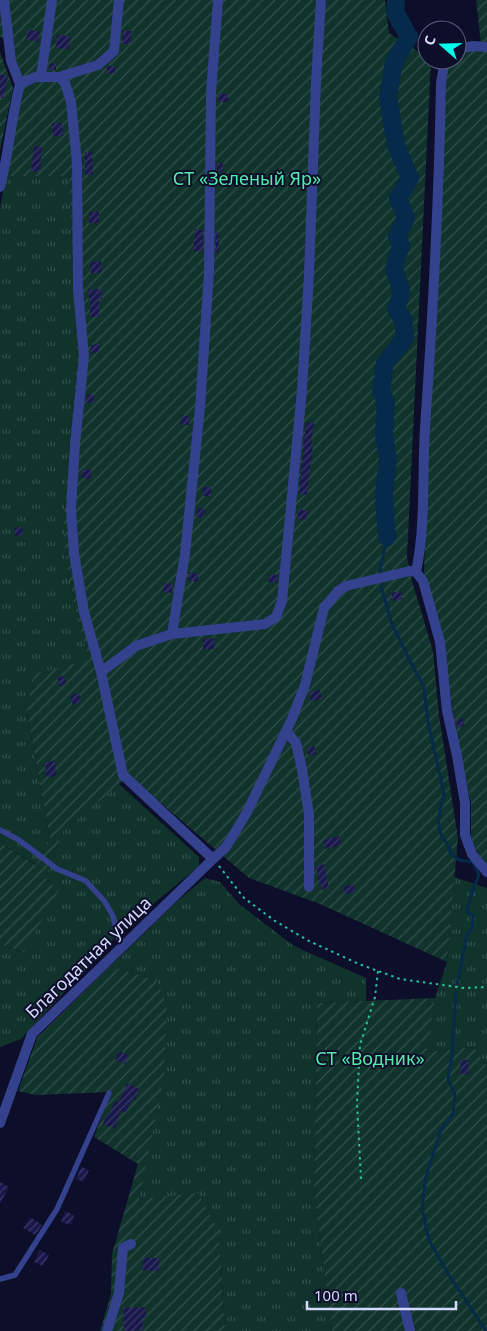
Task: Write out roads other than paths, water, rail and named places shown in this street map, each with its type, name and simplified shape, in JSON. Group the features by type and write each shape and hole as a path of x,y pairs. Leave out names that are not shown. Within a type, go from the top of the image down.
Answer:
{"street":[{"path":"4,0 11,61 20,84"},
{"path":"40,76 52,0"},
{"path":"0,186 7,160 14,106 20,84 25,80 40,76 59,77 98,65 114,52 119,0"},
{"path":"172,634 185,554 200,408 209,272 211,93 218,0"},
{"path":"101,672 136,646 172,634 265,624 276,617 282,601 302,390 321,0"},
{"path":"467,47 487,47"},
{"path":"443,70 441,82 437,239 423,458 423,514 421,544 416,572 423,581 440,642 447,711 465,803 465,836 472,854 487,872"},
{"path":"59,77 65,83 71,102 77,163 78,290 84,356 72,509 74,544 84,612 101,672 123,776 212,859"},
{"name":"Благодатная улица","path":"0,1123 32,1034 226,847 246,814 286,731 305,685 324,608 329,600 338,590 346,586 410,571 416,572"},
{"path":"286,731 296,743 309,815 309,887"},
{"path":"107,1331 119,1293 123,1248 131,1244"},
{"path":"401,1293 410,1331"}],"lane":[{"path":"0,830 18,840 57,869 86,881 105,902 113,916 121,947"},
{"path":"0,1279 14,1275 57,1210 109,1093"}],"waterway":[{"path":"387,537 384,494 388,460 384,434 386,402 381,391 385,363 405,338 403,319 396,309 401,289 394,269 401,245 397,237 406,218 398,198 410,178 396,145 388,97 394,62 409,37 395,12 396,0"},
{"path":"379,575 387,537"},
{"path":"381,586 392,624 424,687 428,723 444,793 438,821 441,835 450,848 450,853 459,860 473,862 479,875 467,909 467,912 473,915 472,929 467,934 457,985"},
{"path":"456,992 452,1055 448,1079 455,1095 453,1114 441,1130 426,1176 422,1208 429,1240 449,1275 486,1331"}],"park label":[{"name":"СТ «Зеленый Яр»","path":"247,178"},
{"name":"СТ «Водник»","path":"370,1058"}]}
